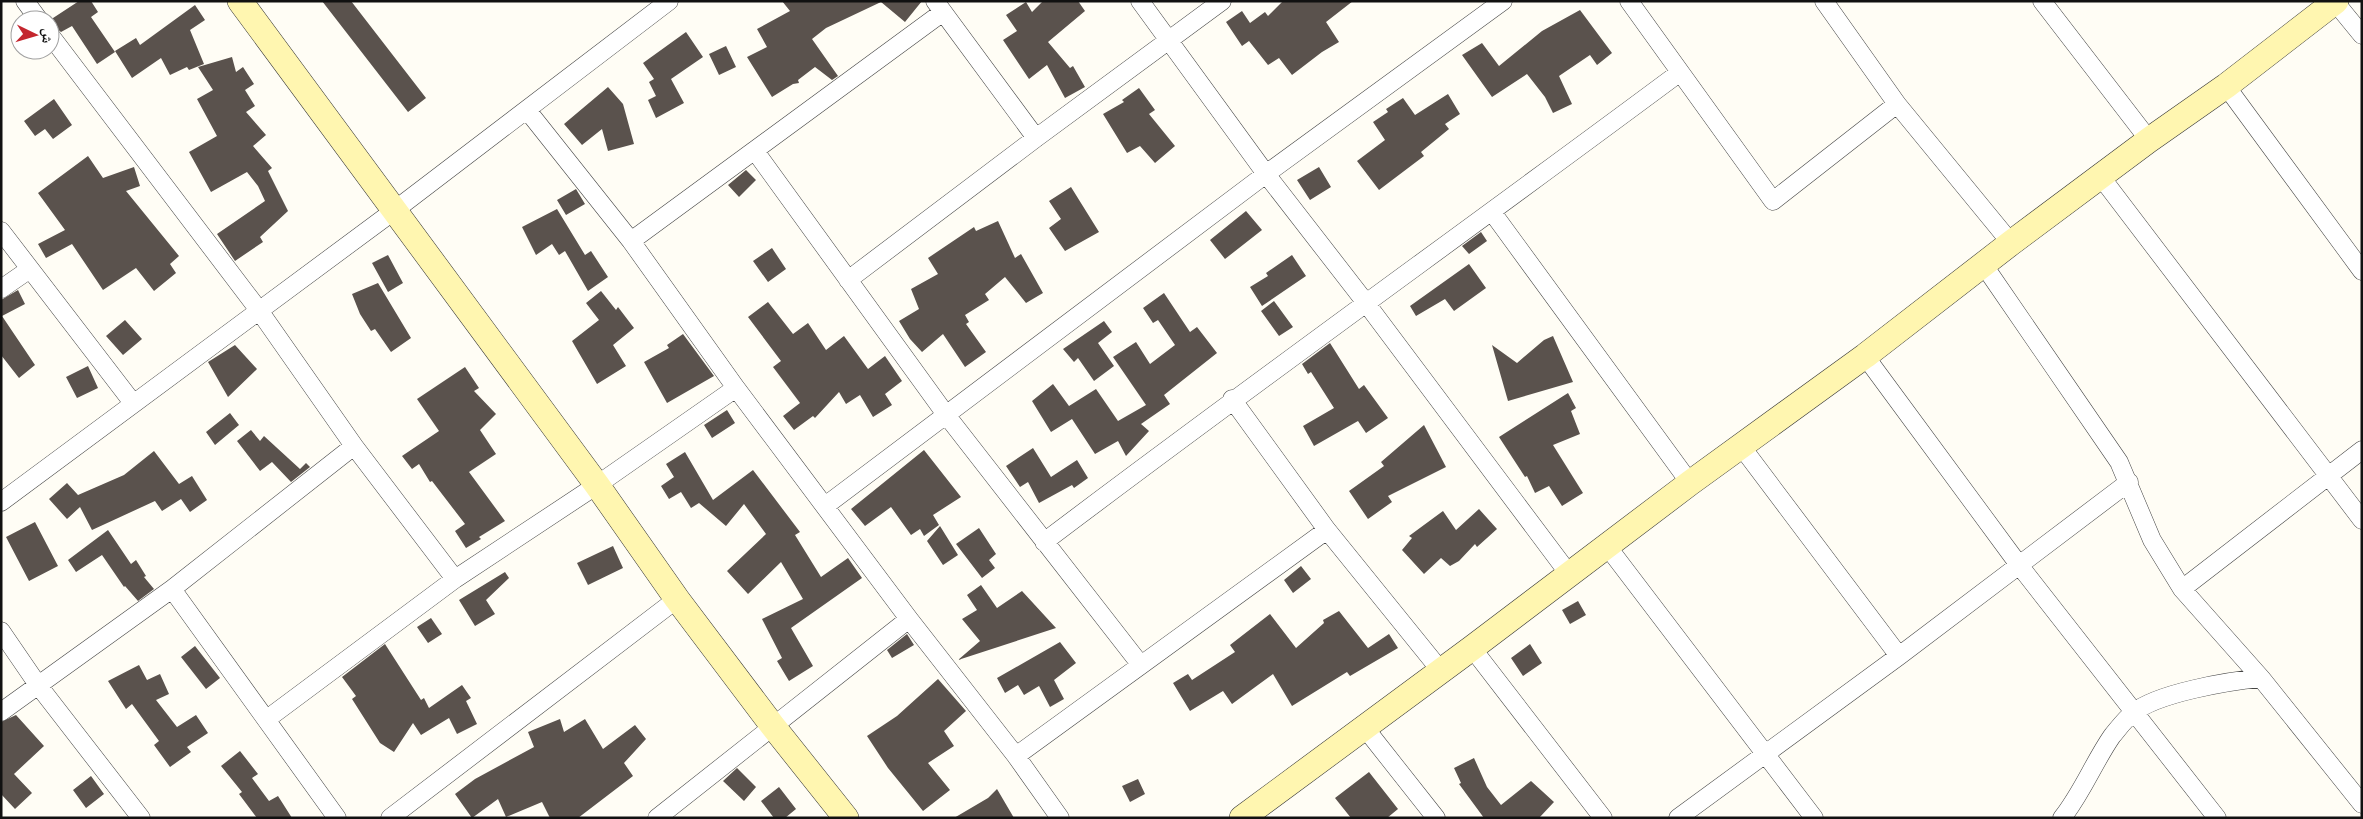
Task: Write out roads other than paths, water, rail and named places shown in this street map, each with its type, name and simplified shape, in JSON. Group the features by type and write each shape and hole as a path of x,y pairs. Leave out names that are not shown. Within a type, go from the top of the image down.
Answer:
{"street":[{"path":"240,1 597,485 677,599 772,725 846,818"},
{"path":"1140,1 1266,174 1366,303 1568,574"},
{"path":"848,280 1222,1"},
{"path":"825,506 1266,174 1503,1"},
{"path":"1629,1 1773,201 1897,104"},
{"path":"1824,1 1897,104 2011,243"},
{"path":"2042,1 2149,140"},
{"path":"1,502 258,309 395,210 666,2"},
{"path":"1244,817 1472,648 1690,482 1865,356 1983,264 2149,140 2226,86 2336,2 2362,35"},
{"path":"630,241 755,151 939,7 1036,138"},
{"path":"60,48 258,309 354,446 455,579"},
{"path":"1044,542 1232,400 1492,212 1679,72"},
{"path":"2226,86 2362,271"},
{"path":"527,110 630,241 736,388 909,619 1016,756 1060,818"},
{"path":"755,151 947,416 1140,664"},
{"path":"2102,176 2362,520"},
{"path":"1492,212 1690,482"},
{"path":"1,230 133,403"},
{"path":"1983,264 2119,462 2152,540 2182,589 2261,678 2362,804"},
{"path":"1,290 30,269"},
{"path":"1865,356 2019,565 2217,818"},
{"path":"267,719 455,579 597,485 736,388"},
{"path":"1232,400 1328,530 1441,671"},
{"path":"1,712 172,589 354,446"},
{"path":"1741,446 1899,656"},
{"path":"2182,589 2362,450"},
{"path":"1678,818 1899,656 2129,482"},
{"path":"1016,756 1140,664 1328,530"},
{"path":"1607,546 1814,818"},
{"path":"172,589 337,818"},
{"path":"390,818 677,599"},
{"path":"657,818 772,725 909,619"},
{"path":"1,631 38,684 141,818"},
{"path":"1472,648 1603,818"},
{"path":"2068,815 2104,748 2133,712 2152,703 2194,689 2223,682 2261,678"},
{"path":"1365,728 1436,818"}]}
